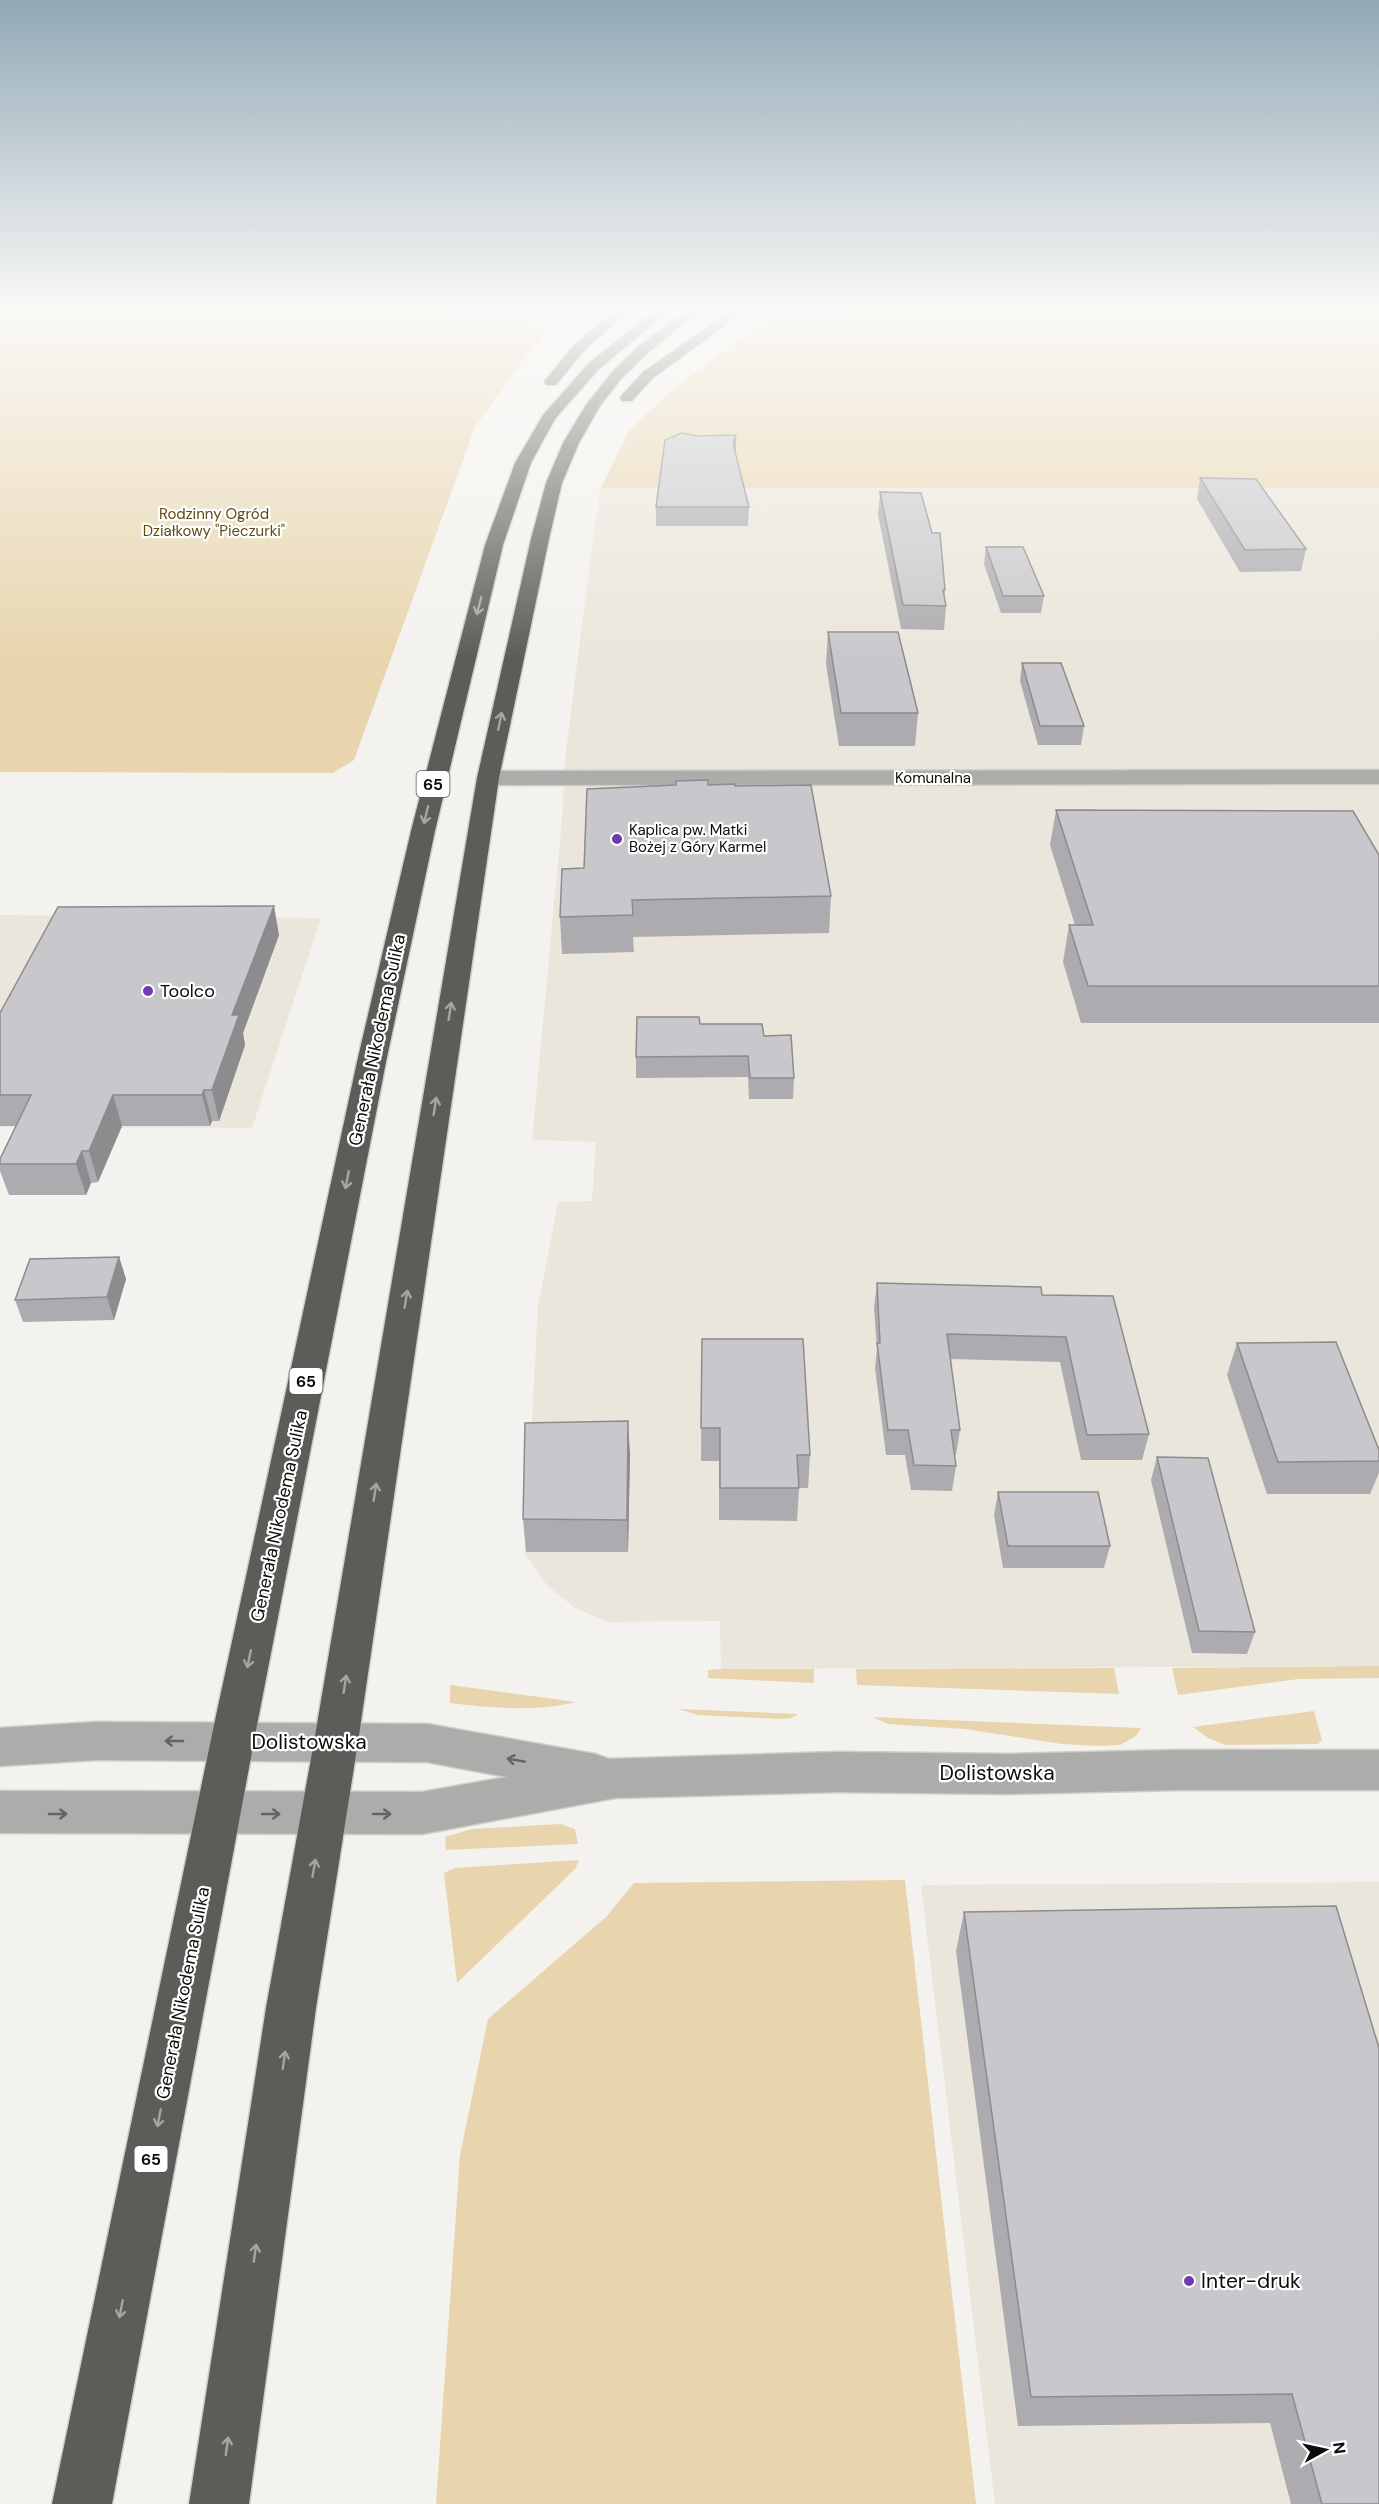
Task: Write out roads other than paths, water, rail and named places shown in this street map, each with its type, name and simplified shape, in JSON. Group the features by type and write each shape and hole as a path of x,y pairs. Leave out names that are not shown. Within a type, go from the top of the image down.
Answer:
{"highway":[{"name":"Generała Nikodema Sulika","path":"82,2504 232,1741 380,1020 433,780 494,549 525,462 544,425"},
{"path":"219,2504 291,2008 336,1742 488,778 554,483 582,425"},
{"path":"545,517 570,484 591,441"},
{"path":"494,549 493,500 509,455"}],"street":[{"name":"Komunalna","path":"488,778 1379,777"},
{"name":"Dolistowska","path":"0,1747 95,1741 427,1743 615,1778"},
{"name":"Dolistowska","path":"0,1812 422,1814 615,1778 838,1773 1008,1774 1178,1770 1379,1770"}],"place":[{"name":"Kaplica pw. Matki Bożej z Góry Karmel","path":"617,839"},
{"name":"Toolco","path":"148,991"},
{"name":"Inter-druk","path":"1189,2281"}],"park label":[{"name":"Rodzinny Ogród Działkowy \"Pieczurki\"","path":"214,522"}]}
